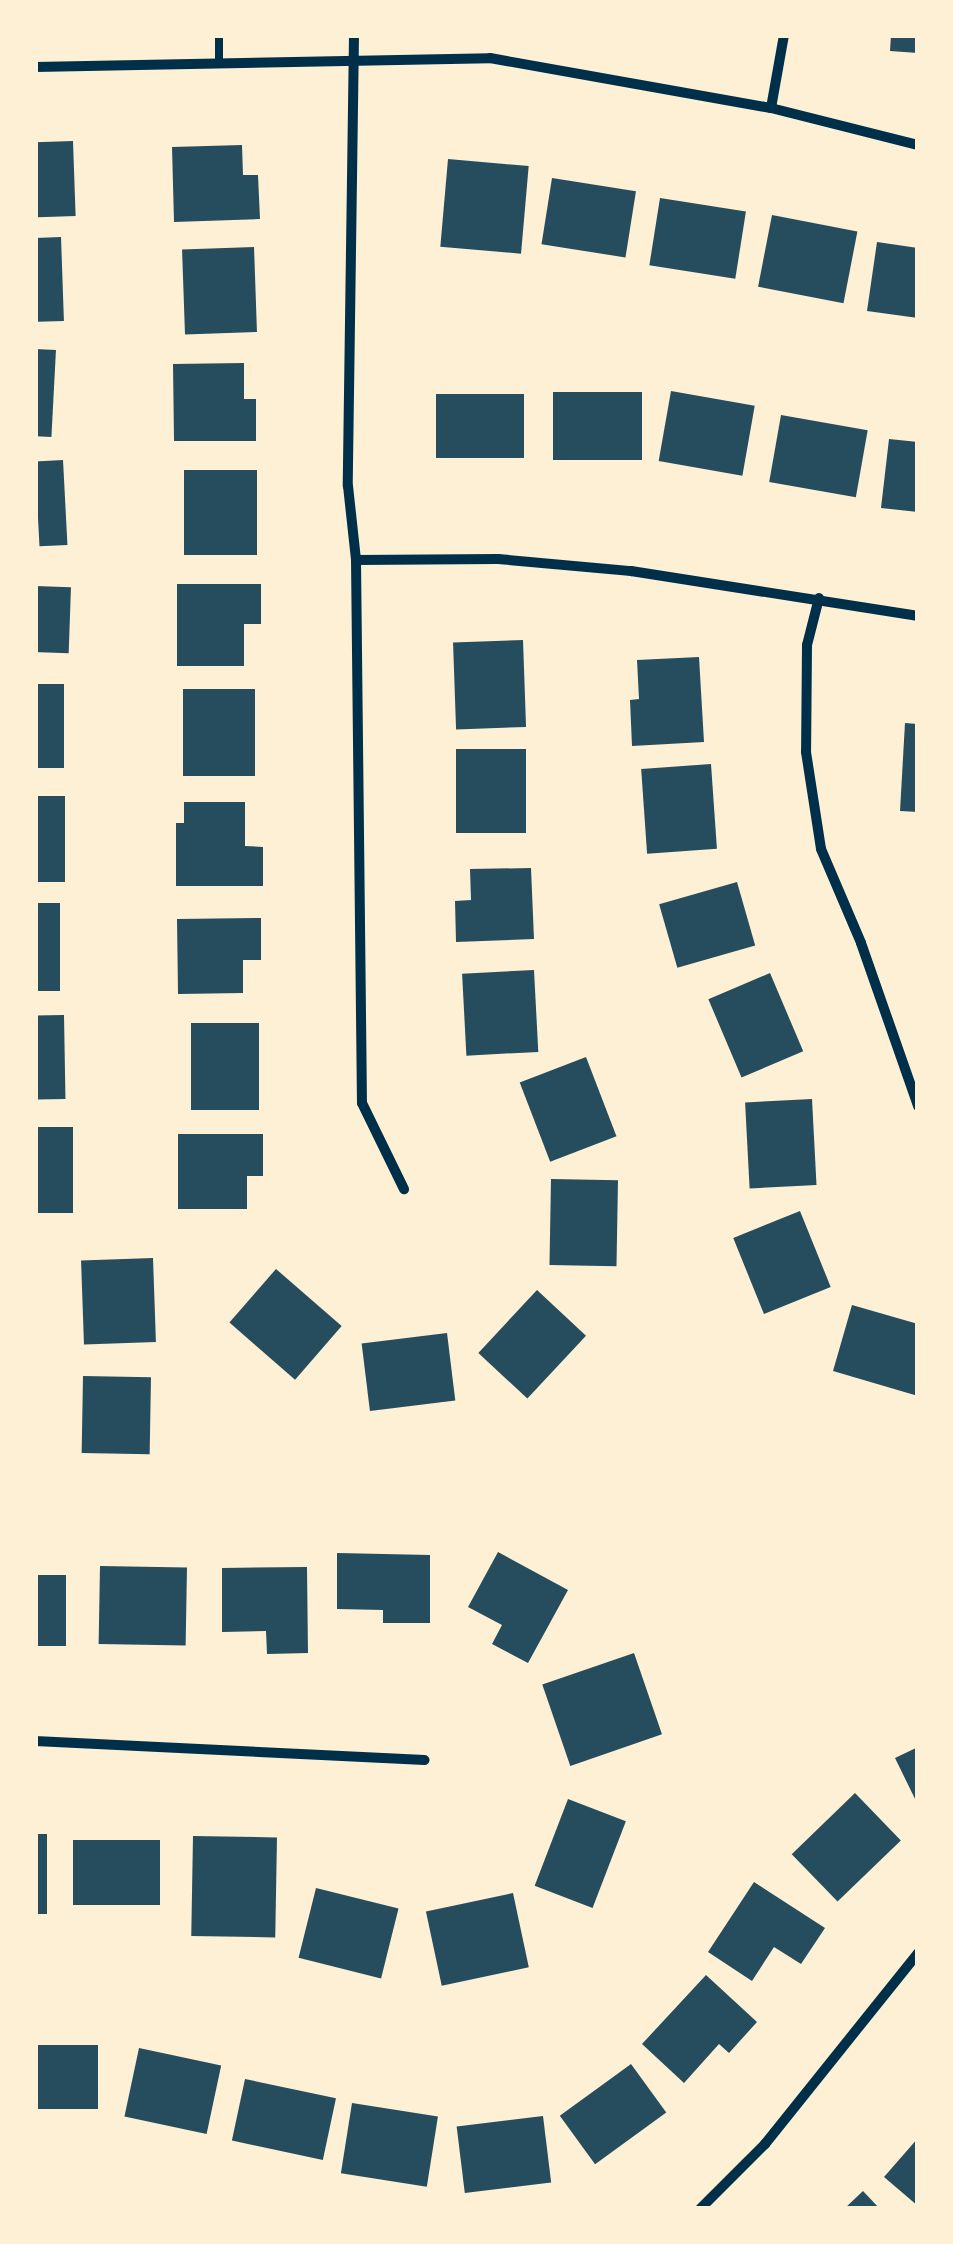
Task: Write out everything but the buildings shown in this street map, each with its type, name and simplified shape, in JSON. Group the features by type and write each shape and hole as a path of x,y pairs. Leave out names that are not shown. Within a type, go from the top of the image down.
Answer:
{"street":[{"path":"354,35 348,486 356,560 362,1102 404,1188"},
{"path":"771,108 784,35"},
{"path":"35,67 490,58 771,108 918,146"},
{"path":"356,560 498,559 631,572 918,616"},
{"path":"819,598 807,645 806,752 821,848 861,942 918,1106"},
{"path":"35,1741 426,1760"},
{"path":"700,2209 764,2144 918,1954"}],"lane":[{"path":"219,35 219,63"}]}
